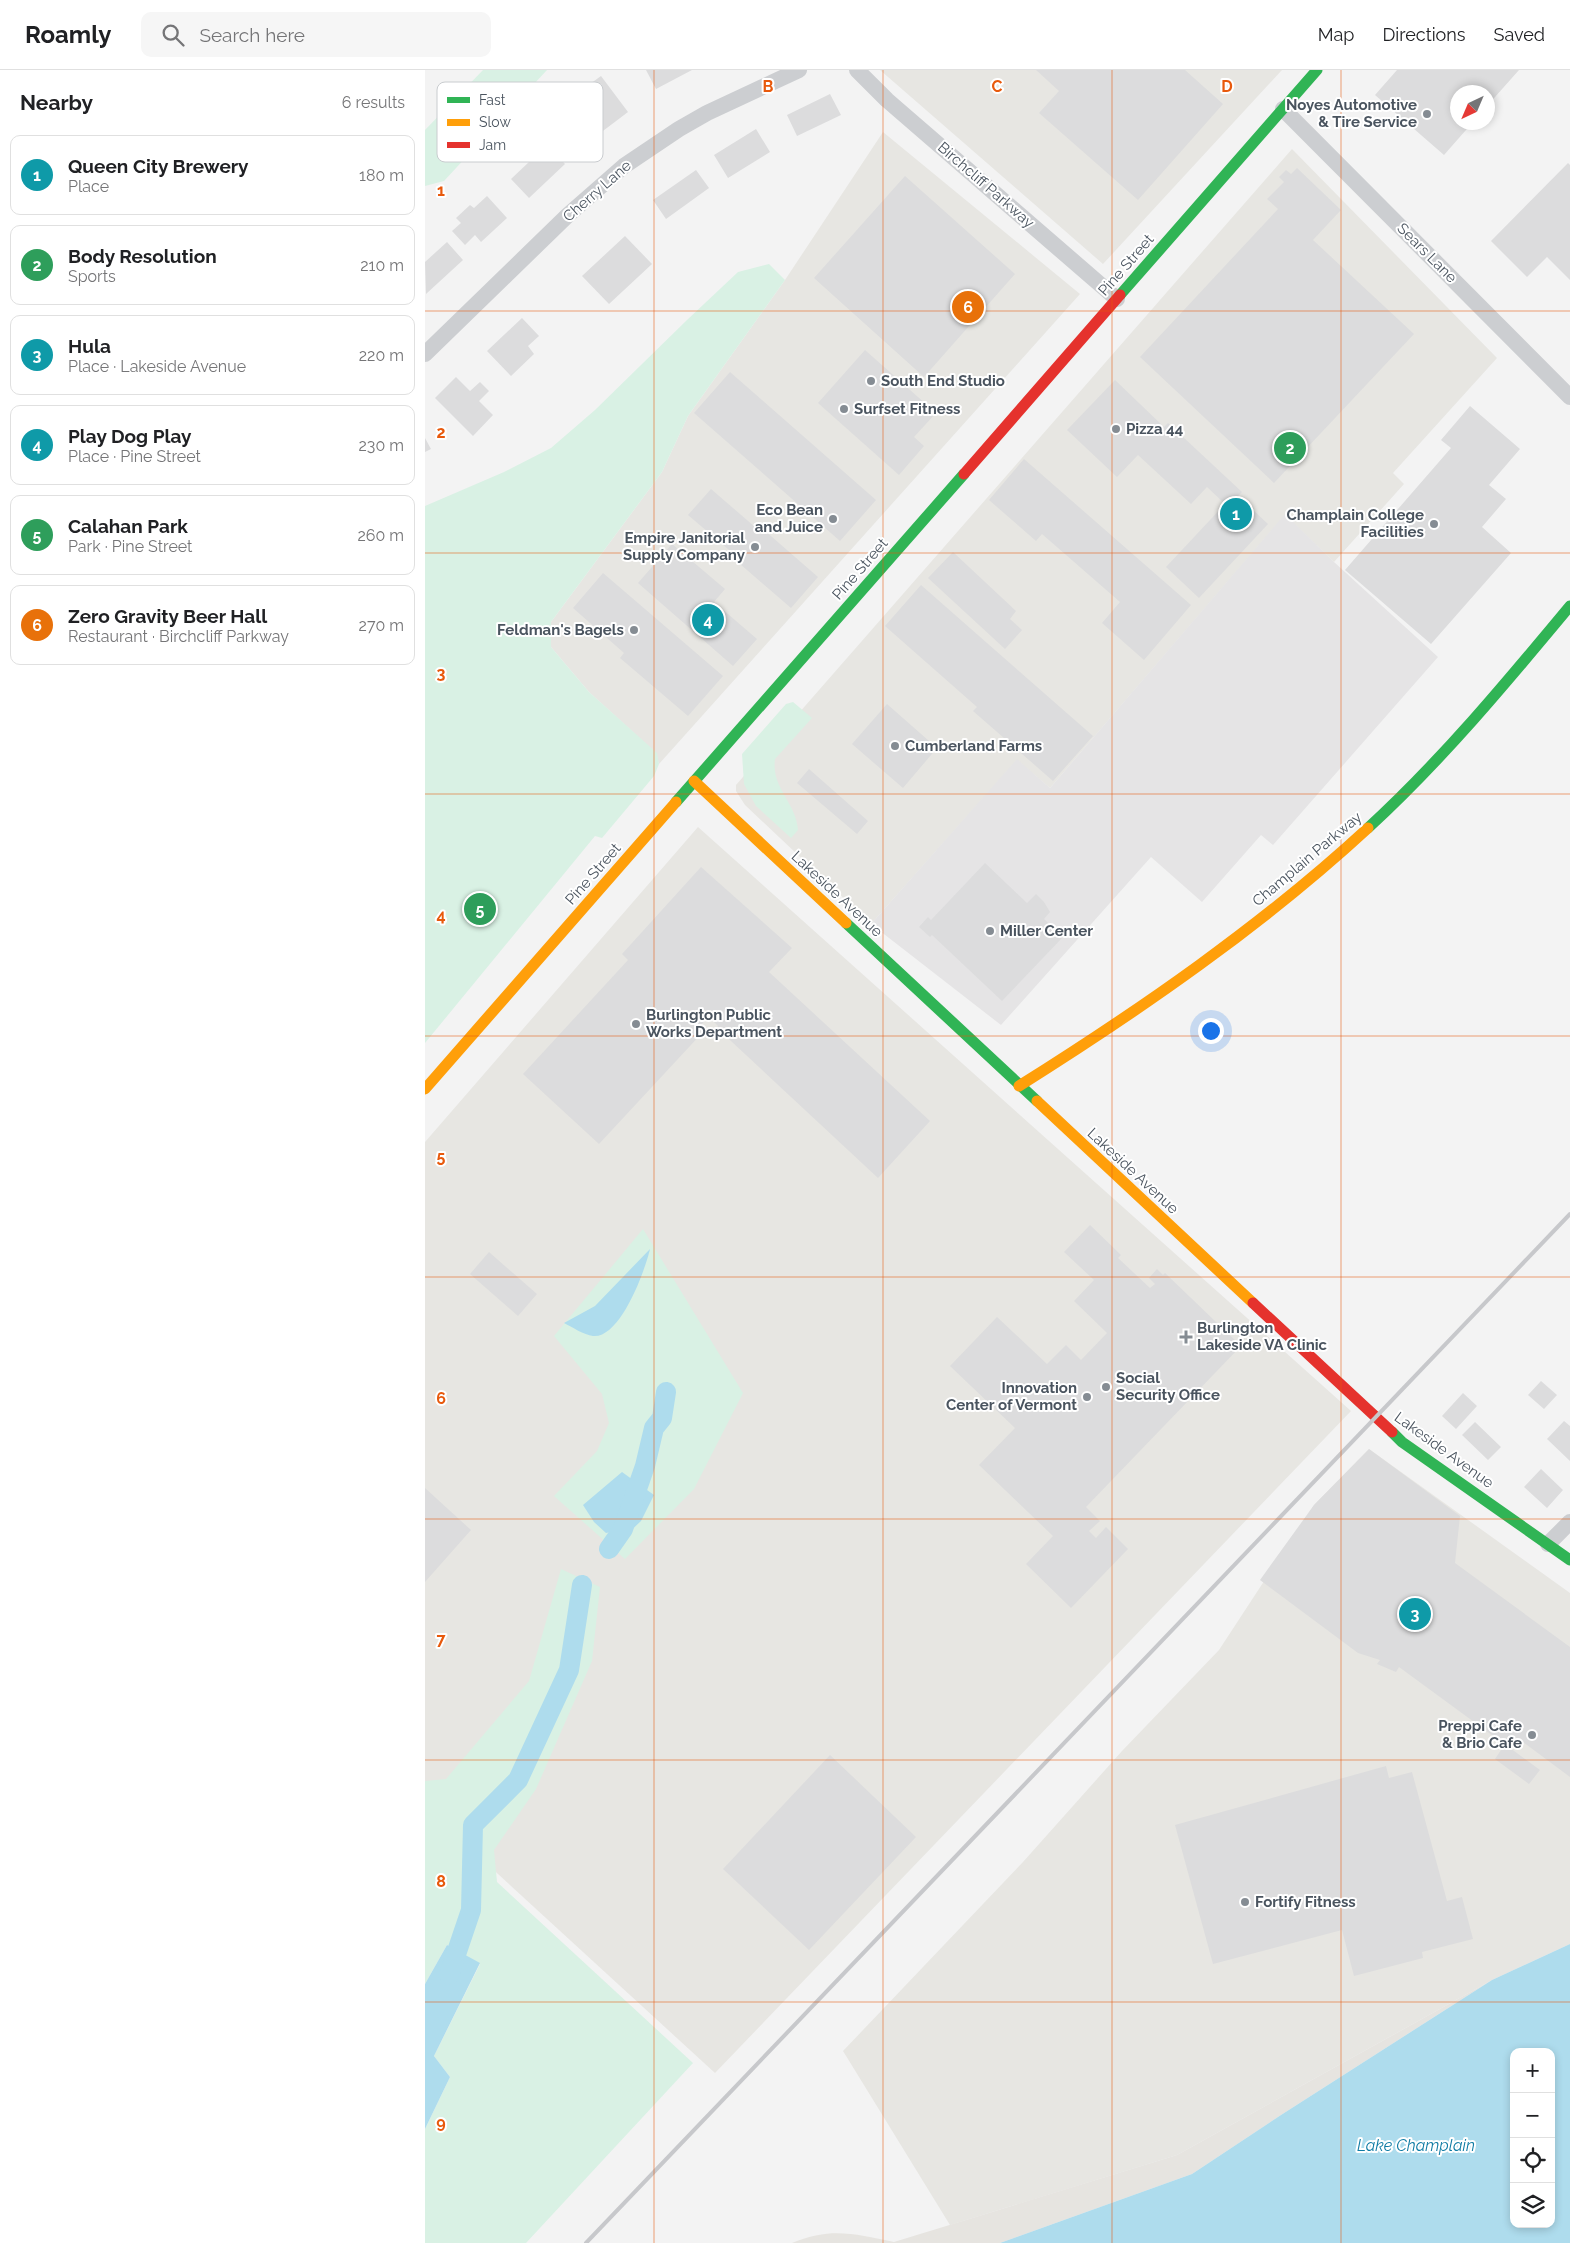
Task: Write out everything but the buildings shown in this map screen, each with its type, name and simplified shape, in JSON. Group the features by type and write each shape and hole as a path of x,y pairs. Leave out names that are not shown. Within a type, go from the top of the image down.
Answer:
{"main road":[{"name":"Pine Street","path":"425,1089 1317,70"},
{"name":"Champlain Parkway","path":"1019,1086 1127,1017 1283,900 1359,838 1419,779 1473,721 1570,606"},
{"name":"Lakeside Avenue","path":"694,781 1402,1442 1570,1560"}],"street":[{"name":"Cherry Lane","path":"425,354 568,215 624,166 707,113 799,70"},
{"name":"Birchcliff Parkway","path":"857,70 887,100 1117,299"},
{"name":"Sears Lane","path":"1283,109 1570,397"},
{"path":"1548,1544 1570,1522"}],"shaded area":[{"path":"880,70 1282,70 1103,264"},
{"path":"883,132 1080,294 659,764 656,753 589,692 551,647 551,622 662,472 688,416 785,280"},
{"path":"1292,149 1497,358 1393,473 1404,484 1334,562 1285,515 1050,788 1017,760 871,924 745,805 736,791 736,785"},
{"path":"1285,514 1334,562 1438,657 1273,845 1261,835 1202,902 1151,857 1001,1025 871,924 1017,759 1050,788"},
{"path":"698,827 1351,1411 715,2073 425,1807 425,1142"},
{"path":"1369,1449 1570,1593 1570,1944 1492,1980 1177,2155 950,2225 843,2051 1023,1862 1122,1751 1219,1650 1314,1505"}],"green space":[{"path":"483,70 547,70 536,82 471,82"},
{"path":"437,118 437,162 462,162 444,181 425,186 425,130"},
{"path":"769,264 785,280 688,416 662,472 551,622 551,647 589,692 657,753 659,764 654,776 602,838 595,836 425,1043 425,506 504,472 551,448 595,410 738,272"},
{"path":"793,702 812,718 775,759 775,769 780,787 796,820 798,830 791,838 756,806 744,784 742,754 786,704"},
{"path":"643,1229 743,1393 694,1489 625,1559 554,1496 597,1451 609,1423 602,1394 554,1336"},
{"path":"561,1569 600,1587 592,1661 536,1789 494,1850 497,1882 693,2063 526,2243 425,2243 425,2129 450,2077 434,2056 480,1964 447,1945 425,1984 425,1781 446,1779 529,1681"}],"sand":[{"path":"1492,1980 1192,2174 1000,2243 792,2243 819,2235 831,2234 855,2235 894,2242 1177,2155"}],"water":[{"path":"650,1249 643,1272 630,1302 613,1327 603,1334 593,1336 582,1333 564,1323 595,1306"},
{"path":"622,1472 654,1495 641,1521 623,1538 615,1531 606,1533 594,1522 583,1505"},
{"name":"Lake Champlain","path":"1570,1944 1570,2243 1000,2243 1192,2174 1492,1980"},
{"path":"447,1945 480,1963 434,2056 450,2077 425,2129 425,1984"}],"waterway":[{"path":"609,1549 623,1529 645,1466 654,1428 662,1418 666,1392"},
{"path":"449,1975 471,1910 473,1825 518,1780 569,1670 582,1585"}],"railway":[{"path":"586,2243 1570,1214"}],"traffic: fast":[{"path":"1120,295 1317,70"},
{"path":"676,802 964,474"},
{"path":"1368,828 1448,748 1570,606"},
{"path":"846,923 1037,1101"},
{"path":"1392,1432 1402,1442 1570,1560"}],"traffic: slow":[{"path":"694,781 846,923"},
{"path":"425,1089 676,802"},
{"path":"1019,1086 1155,997 1199,965 1286,899 1368,828"},
{"path":"1037,1101 1253,1303"}],"traffic: jam":[{"path":"964,474 1120,295"},
{"path":"1253,1303 1392,1432"}],"place":[{"name":"Noyes Automotive & Tire Service","path":"1427,114"},
{"name":"Zero Gravity Beer Hall","path":"968,307"},
{"name":"South End Studio","path":"871,381"},
{"name":"Surfset Fitness","path":"844,409"},
{"name":"Pizza 44","path":"1116,429"},
{"name":"Body Resolution","path":"1290,448"},
{"name":"Queen City Brewery","path":"1236,514"},
{"name":"Eco Bean and Juice","path":"833,519"},
{"name":"Champlain College Facilities","path":"1434,524"},
{"name":"Empire Janitorial Supply Company","path":"755,547"},
{"name":"Play Dog Play","path":"708,620"},
{"name":"Feldman's Bagels","path":"634,630"},
{"name":"Cumberland Farms","path":"895,746"},
{"name":"Calahan Park","path":"480,909"},
{"name":"Miller Center","path":"990,931"},
{"name":"Burlington Public Works Department","path":"636,1024"},
{"name":"Burlington Lakeside VA Clinic","path":"1186,1337"},
{"name":"Social Security Office","path":"1106,1387"},
{"name":"Innovation Center of Vermont","path":"1087,1397"},
{"name":"Hula","path":"1415,1614"},
{"name":"Preppi Cafe & Brio Cafe","path":"1532,1735"},
{"name":"Fortify Fitness","path":"1245,1902"}]}
